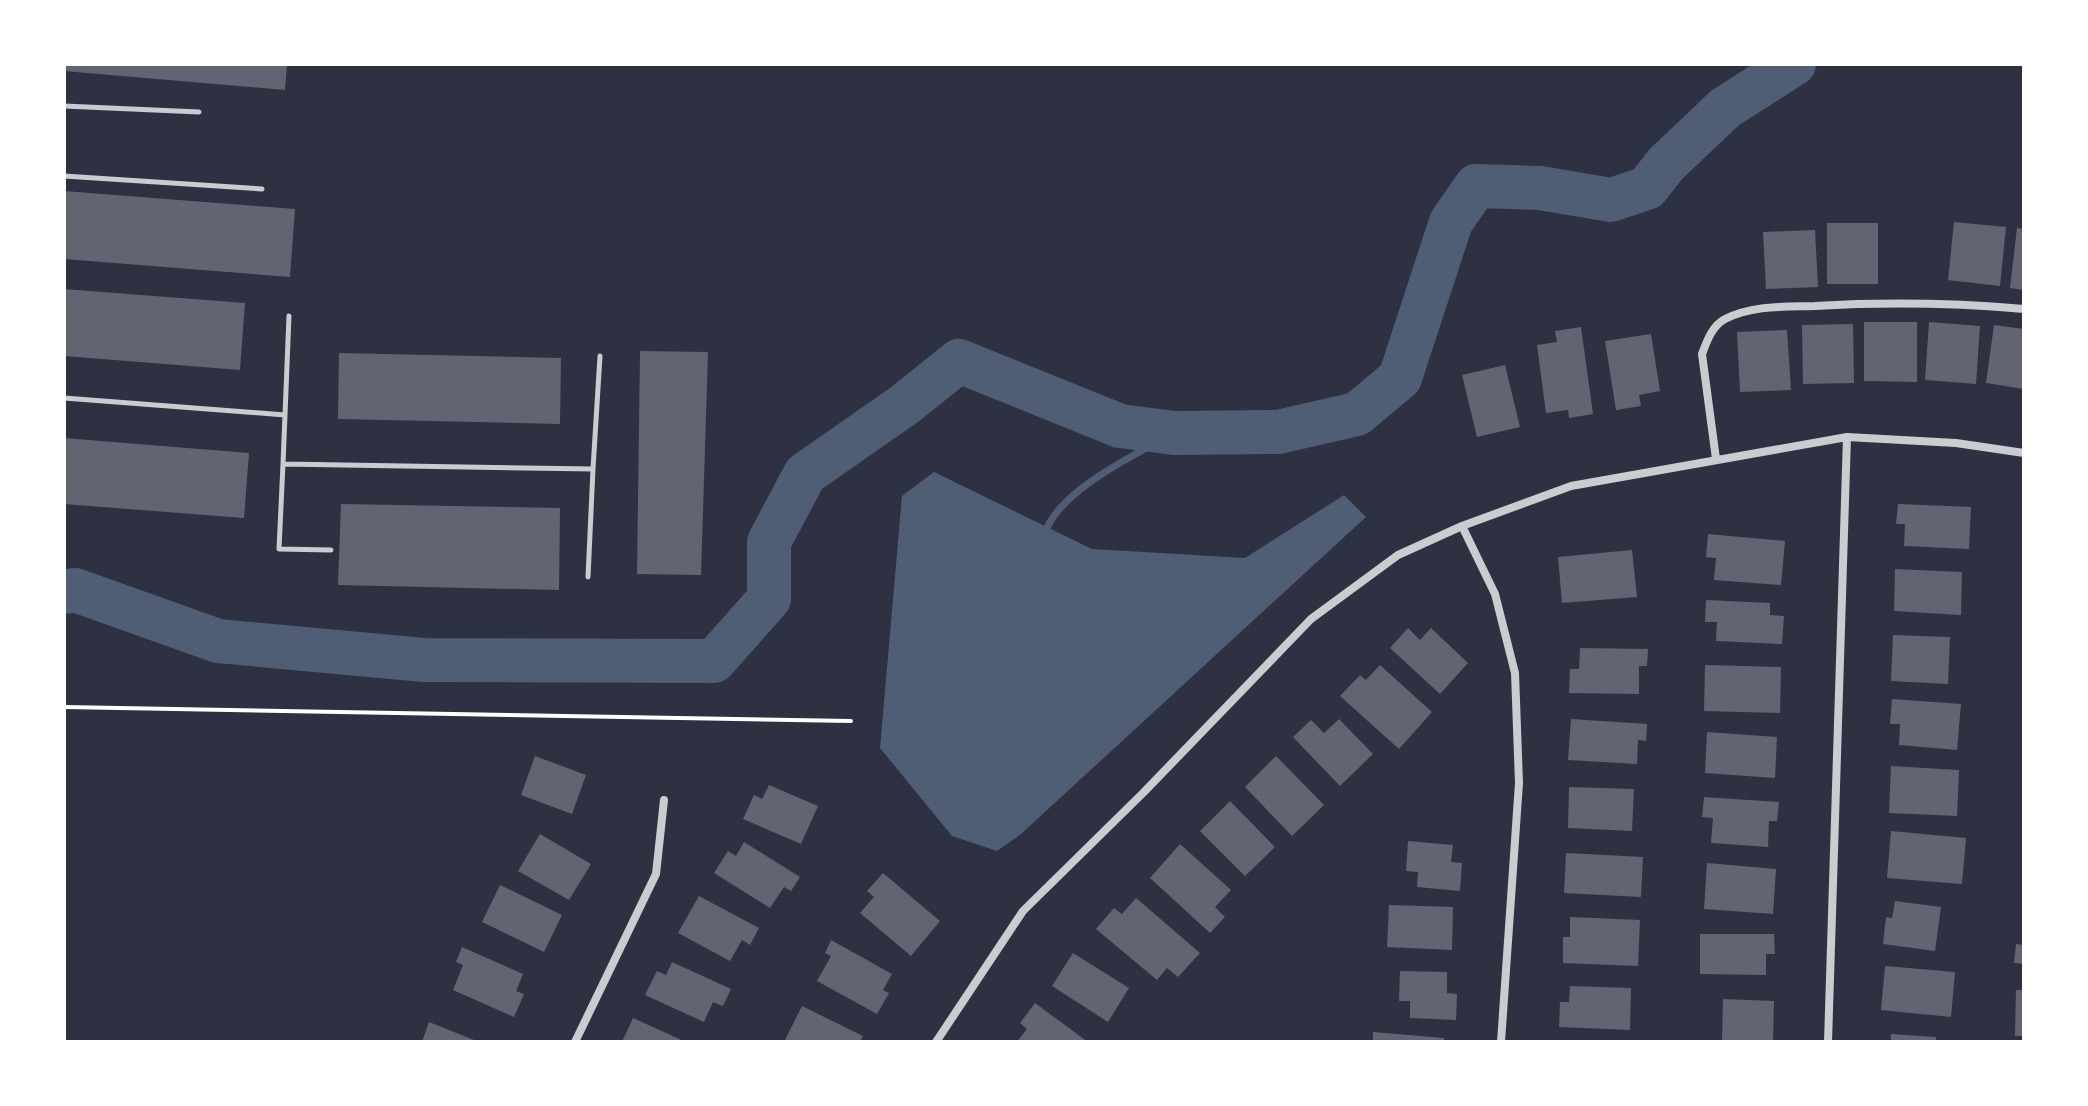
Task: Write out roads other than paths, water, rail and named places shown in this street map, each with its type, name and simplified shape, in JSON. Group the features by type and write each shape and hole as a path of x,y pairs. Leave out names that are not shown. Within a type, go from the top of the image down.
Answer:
{"street":[{"path":"1716,459 1702,354 1708,338 1721,321 1750,309 1877,303 1966,304 2024,309"},
{"path":"1828,1042 1847,437"},
{"path":"936,1042 1023,911 1199,736 1311,619 1398,555 1462,526 1571,486 1847,437 1956,443 2024,453"},
{"path":"1462,526 1495,594 1515,673 1519,783 1501,1042"},
{"path":"575,1042 656,874 664,800"}],"lane":[{"path":"64,106 199,112"},
{"path":"64,176 262,189"},
{"path":"289,316 279,549 331,550"},
{"path":"588,577 600,356"},
{"path":"64,398 285,415"},
{"path":"283,464 593,469"}],"water":[{"path":"934,472 1092,549 1245,558 1344,495 1366,517 1021,834 997,851 952,836 880,748 902,496"}],"waterway":[{"path":"64,592 75,590 218,641 424,660 714,661 769,599 769,542 805,474 904,405 959,361 1120,426 1174,433 1278,432 1357,414 1400,378 1451,222 1476,186 1540,188 1611,200 1647,188 1666,164 1725,108 1794,64"},
{"path":"1045,533 1053,517 1082,488 1174,433"}]}
